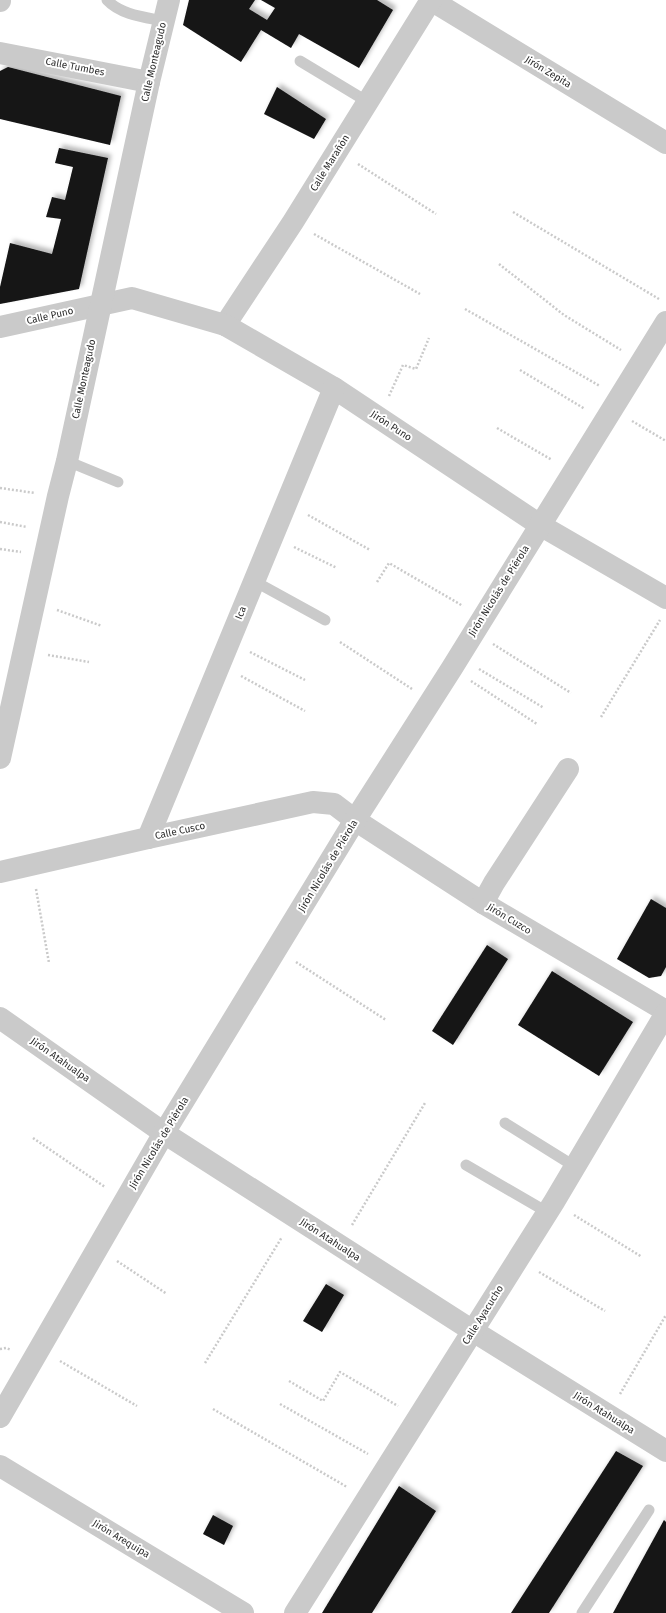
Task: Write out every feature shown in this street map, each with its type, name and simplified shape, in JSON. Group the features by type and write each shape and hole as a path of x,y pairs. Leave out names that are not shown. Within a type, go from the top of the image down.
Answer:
{"street":[{"name":"Calle Marañón","path":"225,325 293,222 431,0"},
{"name":"Jirón Zepita","path":"431,0 666,143"},
{"name":"Calle Monteagudo","path":"0,758 166,10"},
{"name":"Calle Tumbes","path":"0,53 149,82"},
{"name":"Jirón Puno","path":"100,305 132,298 225,325 334,388 664,607"},
{"name":"Calle Puno","path":"0,327 100,305"},
{"name":"Jirón Nicolás de Piérola","path":"0,1417 164,1133 355,820 666,322"},
{"name":"Ica","path":"148,838 334,388"},
{"path":"483,903 494,883 568,769"},
{"name":"Calle Cusco","path":"0,872 314,802 334,804 355,820"},
{"name":"Jirón Cuzco","path":"355,820 483,903 666,1012"},
{"name":"Calle Ayacucho","path":"295,1613 518,1260 666,1012"},
{"name":"Jirón Atahualpa","path":"0,1018 164,1133 473,1332 666,1451"},
{"name":"Jirón Arequipa","path":"0,1466 243,1613"}],"lane":[{"path":"107,0 114,8 137,16 166,10"},
{"path":"300,62 368,102"},
{"path":"67,461 118,482"},
{"path":"254,581 325,620"},
{"path":"505,1123 574,1166"},
{"path":"466,1165 550,1207"},
{"path":"582,1613 649,1510"}],"path":[{"path":"337,151 436,214"},
{"path":"513,212 659,299"},
{"path":"293,222 420,294"},
{"path":"499,264 564,315 641,362"},
{"path":"465,309 612,409 666,441"},
{"path":"379,418 403,365 416,369 429,338"},
{"path":"520,370 612,409"},
{"path":"497,428 572,472"},
{"path":"0,488 58,496"},
{"path":"286,503 370,550"},
{"path":"273,537 337,568"},
{"path":"377,582 389,563 478,625 571,694"},
{"path":"34,603 102,626"},
{"path":"601,717 664,607"},
{"path":"230,641 305,680"},
{"path":"340,642 430,701"},
{"path":"24,650 89,662"},
{"path":"455,662 544,708"},
{"path":"455,662 537,724"},
{"path":"220,665 305,711"},
{"path":"32,865 49,963"},
{"path":"277,950 386,1020"},
{"path":"340,1246 425,1103"},
{"path":"33,1138 125,1201"},
{"path":"550,1207 642,1257"},
{"path":"205,1364 294,1217"},
{"path":"97,1248 167,1294"},
{"path":"518,1260 605,1311"},
{"path":"607,1415 666,1315"},
{"path":"39,1349 137,1406"},
{"path":"289,1381 322,1401 340,1372 418,1418"},
{"path":"280,1404 388,1466"},
{"path":"213,1409 367,1498"}],"building":[{"path":"189,0 255,0 249,9 267,20 275,8 261,0 377,0 393,10 359,68 299,34 291,48 261,30 241,62 183,25"},
{"path":"8,67 121,96 110,145 0,119 0,71"},
{"path":"277,87 326,119 314,139 264,114"},
{"path":"59,148 108,158 79,289 0,304 0,287 10,243 52,254 61,219 46,217 52,197 65,200 73,167 55,163"},
{"path":"651,899 666,908 666,967 661,976 649,978 617,959"},
{"path":"487,945 508,959 453,1045 432,1031"},
{"path":"552,971 633,1022 599,1076 518,1025"},
{"path":"326,1284 344,1295 322,1332 303,1321"},
{"path":"616,1451 643,1466 549,1613 511,1613"},
{"path":"399,1486 436,1511 372,1613 322,1613"},
{"path":"213,1515 233,1526 224,1545 203,1534"},
{"path":"664,1520 666,1522 666,1613 613,1613"}]}
